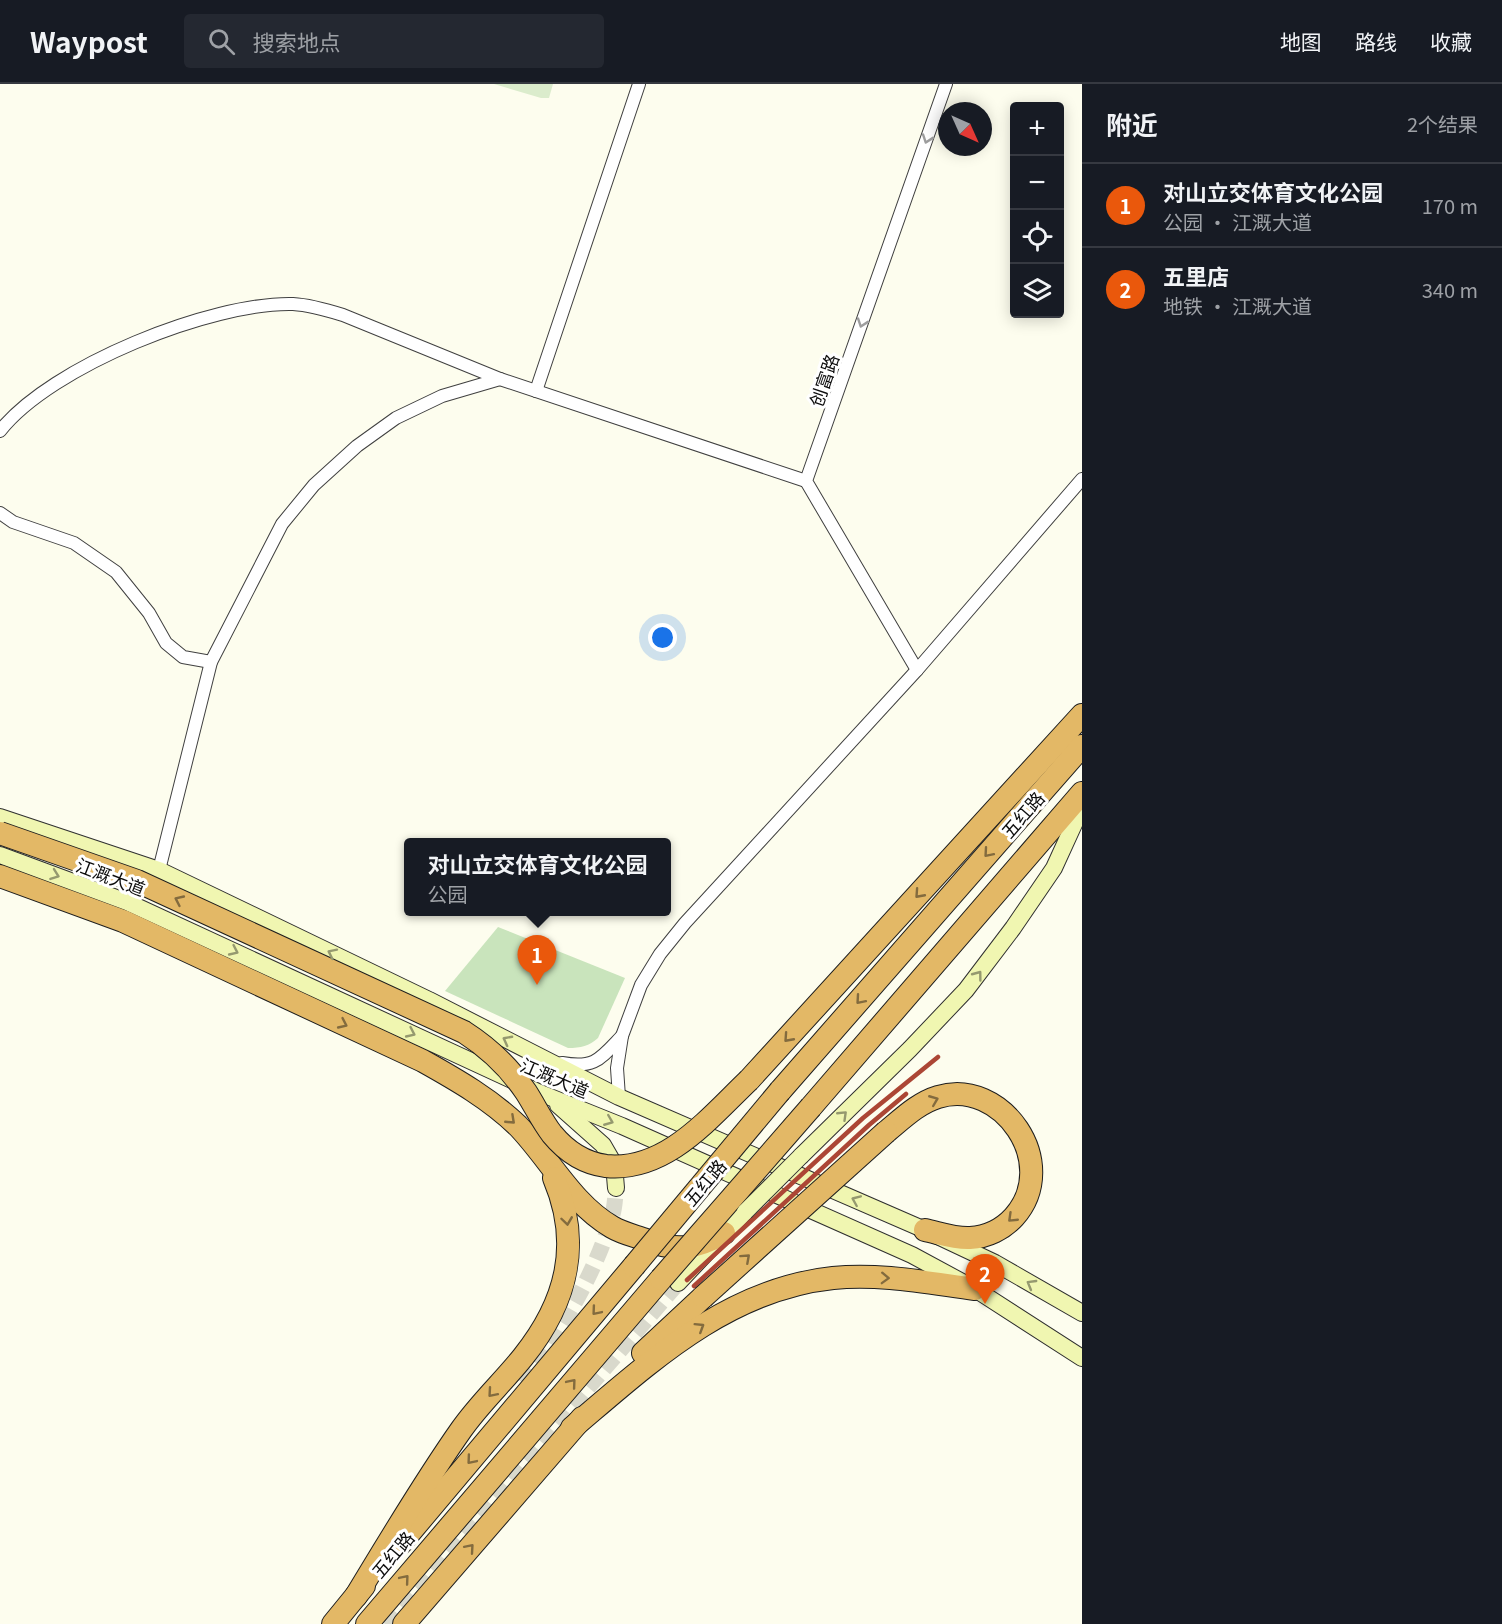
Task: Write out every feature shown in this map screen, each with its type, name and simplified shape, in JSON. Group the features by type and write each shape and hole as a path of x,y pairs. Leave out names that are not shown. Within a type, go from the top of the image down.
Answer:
{"highway":[{"path":"0,833 137,881 464,1032 495,1054 527,1093 552,1134 569,1152 599,1165 620,1167 640,1164 680,1144 749,1080 1082,715"},
{"path":"1015,789 1082,736"},
{"name":"五红路","path":"333,1624 780,1091 1082,746"},
{"name":"五红路","path":"367,1624 670,1281 811,1107 1082,793"},
{"path":"0,876 123,921 423,1061 459,1081 489,1101 519,1128 582,1203 612,1227 655,1244 679,1249 705,1244 724,1233"},
{"path":"404,1624 572,1428 646,1350 913,1110 939,1096 967,1094 988,1103 1010,1119 1026,1142 1032,1165 1030,1187 1021,1209 1008,1223 988,1235 968,1239 925,1230"},
{"path":"356,1596 427,1478 458,1434 524,1356 541,1332 561,1288 568,1261 569,1235 566,1212 553,1175 537,1148"},
{"path":"572,1428 658,1357 696,1329 749,1300 790,1286 834,1278 889,1278 975,1289"}],"main road":[{"path":"670,1281 724,1233 910,1049 966,990 1013,928 1054,868 1080,816"},
{"name":"江溉大道","path":"0,817 159,870 429,1000 619,1097 925,1230 995,1263 1082,1313"},
{"name":"江溉大道","path":"0,855 127,902 549,1096 622,1126 912,1255 975,1289 1082,1358"},
{"path":"549,1096 603,1145 614,1164 616,1188"}],"street":[{"path":"536,391 639,84"},
{"name":"创富路","path":"806,481 946,84"},
{"path":"0,431 32,400 73,372 164,330 234,311 264,306 294,304 320,308 343,315 500,379 806,481 917,670"},
{"path":"159,870 211,662 282,524 314,485 357,446 396,418 442,396 500,379"},
{"path":"619,1097 617,1068 622,1036 641,985 660,954 917,670 1082,479"},
{"path":"0,513 13,522 74,543 116,572 149,613 166,643 183,657 211,662"},
{"path":"544,1060 576,1066 591,1064 604,1055 622,1036"}],"green space":[{"path":"494,84 553,84 549,98 541,98"},
{"path":"498,927 625,978 598,1038 584,1046 568,1048 445,991"}],"tunnel":[{"path":"523,1383 550,1344 586,1282 605,1238 612,1216 616,1188"},
{"path":"385,1624 678,1283"}],"railway":[{"path":"687,1280 863,1118 938,1057"},
{"path":"694,1286 869,1125 906,1094"}],"place":[{"name":"对山立交体育文化公园","path":"537,985"},
{"name":"五里店","path":"985,1304"}]}
